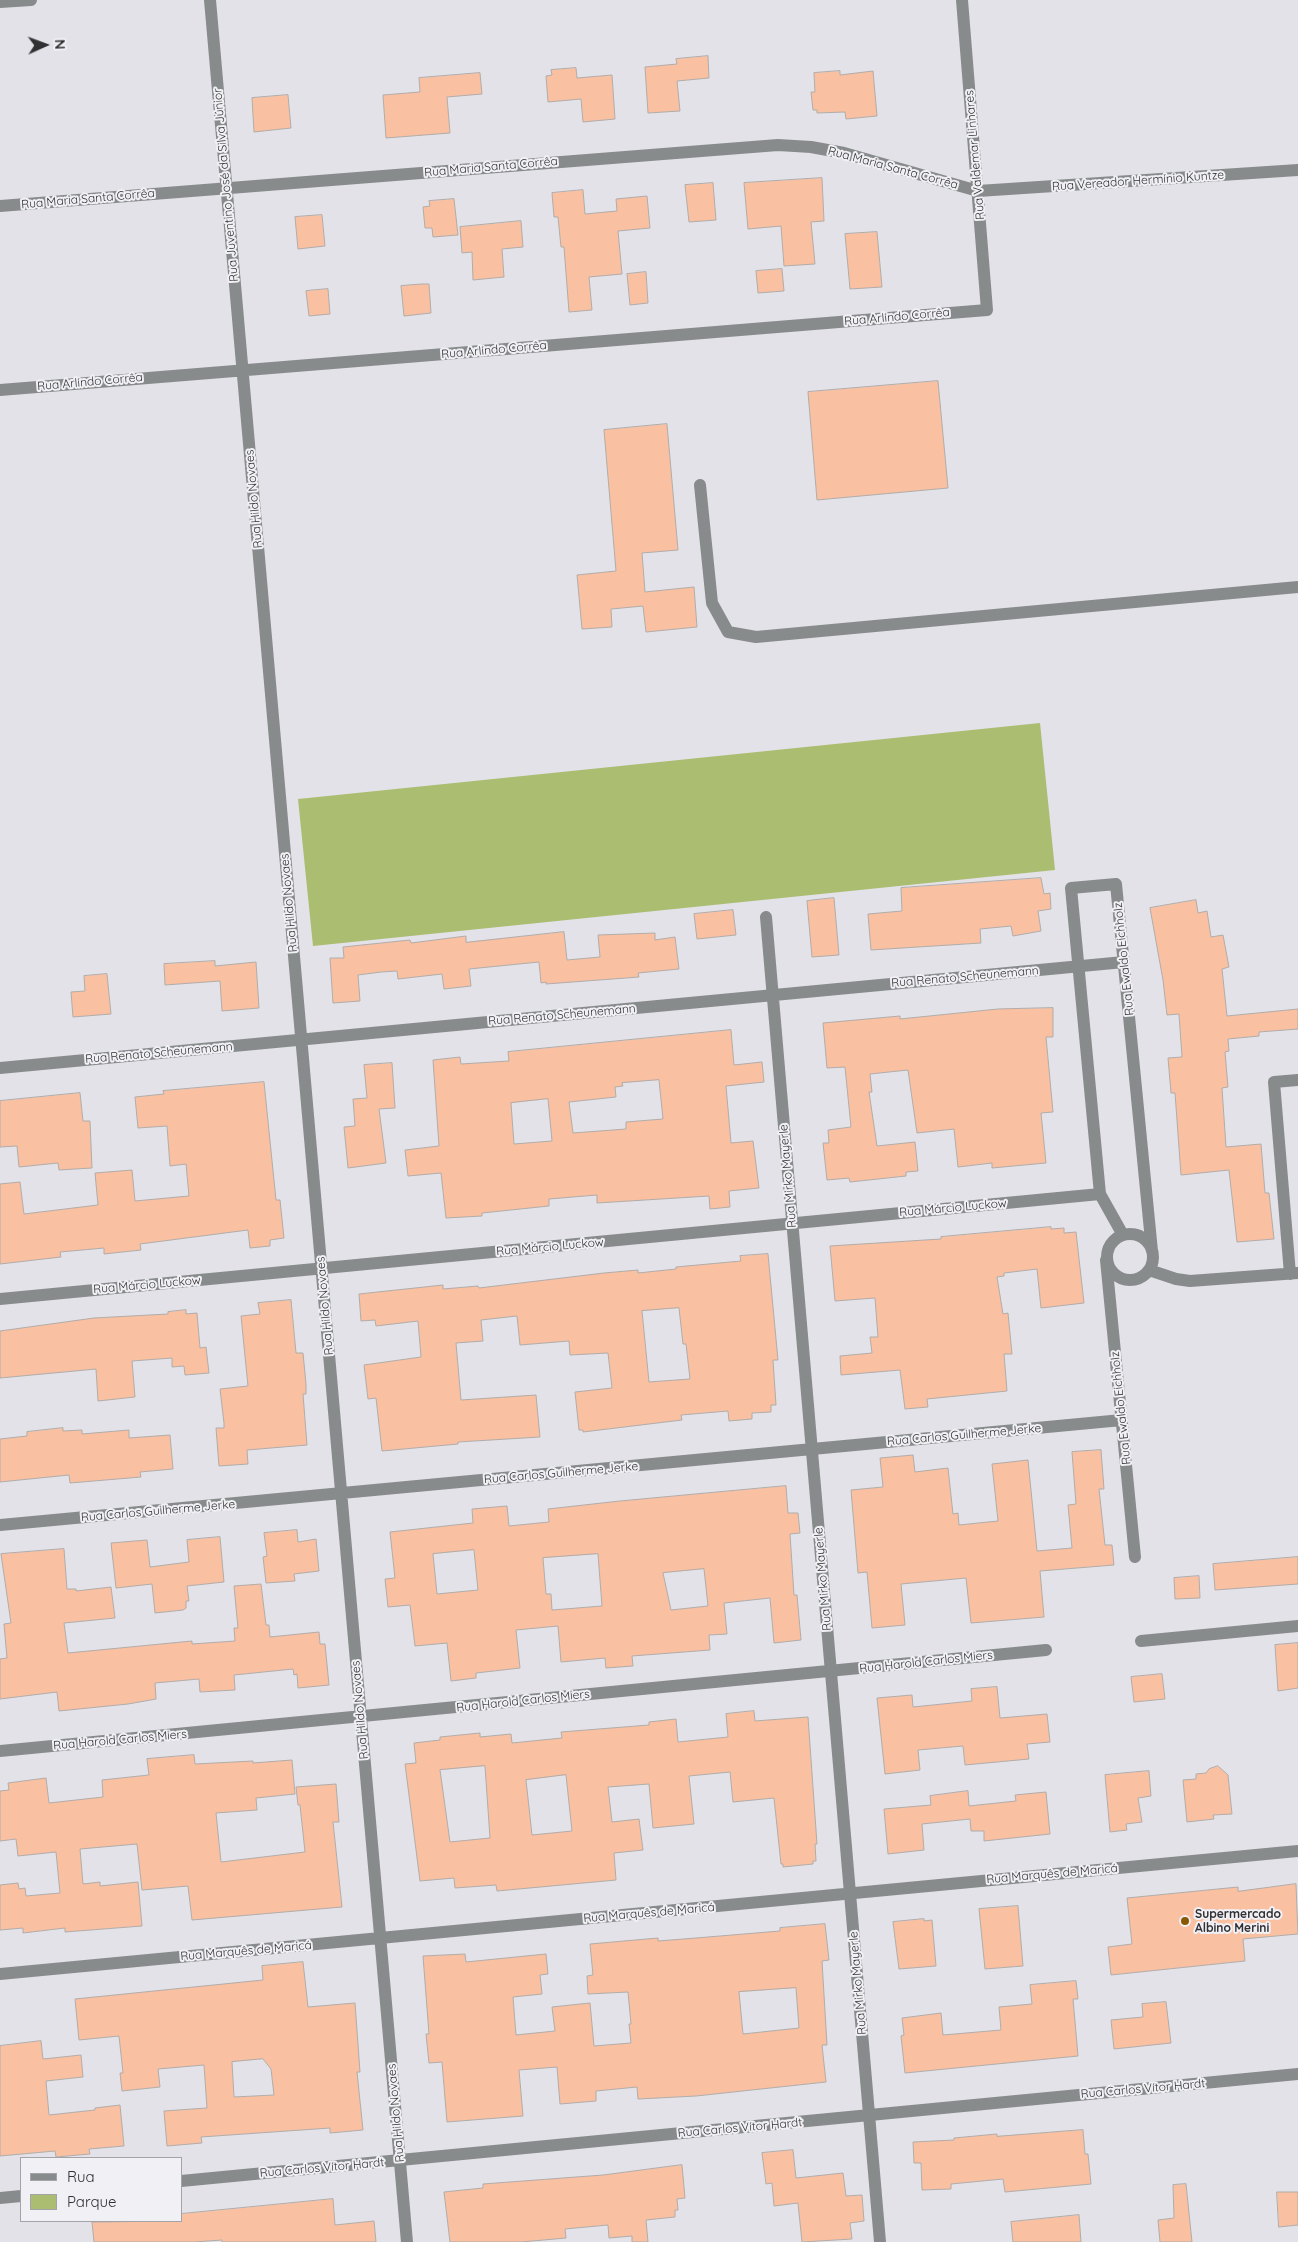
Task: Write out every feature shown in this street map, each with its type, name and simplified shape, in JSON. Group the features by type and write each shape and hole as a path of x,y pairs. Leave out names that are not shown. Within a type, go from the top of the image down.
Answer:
{"street":[{"path":"0,2 31,0"},
{"name":"Rua Juventino José da Silva Júnior","path":"210,0 242,370"},
{"name":"Rua Valdemar Linhares","path":"962,0 987,310"},
{"name":"Rua Maria Santa Corrêa","path":"0,206 778,145 811,147 844,153 978,191"},
{"name":"Rua Vereador Hermínio Kuntze","path":"978,191 1298,170"},
{"name":"Rua Arlindo Corrêa","path":"0,390 987,310"},
{"name":"Rua Hildo Novaes","path":"242,370 407,2242"},
{"path":"700,485 712,603 728,632 756,637 1298,588"},
{"name":"Rua Ewaldo Eichholz","path":"1122,1235 1100,1194 1071,888 1116,884 1152,1251"},
{"name":"Rua Mirko Mayerle","path":"766,917 880,2242"},
{"name":"Rua Renato Scheunemann","path":"0,1068 1124,962"},
{"path":"1149,1270 1176,1279 1190,1280 1294,1273 1274,1082 1298,1080"},
{"name":"Rua Márcio Luckow","path":"0,1299 1100,1194"},
{"path":"1122,1235 1138,1235 1149,1244 1152,1251 1152,1264 1149,1270 1138,1279 1124,1280 1112,1273 1106,1260 1110,1244 1122,1235"},
{"name":"Rua Ewaldo Eichholz","path":"1106,1260 1135,1557"},
{"name":"Rua Carlos Guilherme Jerke","path":"0,1525 1122,1420"},
{"path":"1141,1641 1298,1626"},
{"name":"Rua Harold Carlos Miers","path":"0,1751 1046,1650"},
{"name":"Rua Marquês de Maricá","path":"0,1974 1298,1851"},
{"name":"Rua Carlos Vítor Hardt","path":"182,2181 1298,2074"},
{"path":"0,2198 20,2196"}],"green space":[{"path":"1040,723 1055,870 313,946 298,799"}],"building":[{"path":"708,56 709,78 677,81 680,111 648,113 645,67 677,64 676,59"},
{"path":"576,68 577,78 612,75 615,119 583,122 581,99 548,102 546,76 552,75 551,70"},
{"path":"840,71 840,75 873,71 877,116 846,119 845,112 817,113 817,110 813,110 811,92 815,92 814,73"},
{"path":"480,73 482,94 447,97 450,133 386,138 383,95 420,92 419,78"},
{"path":"288,95 291,128 254,132 252,98"},
{"path":"822,178 824,221 811,222 815,264 784,266 781,226 748,229 744,183"},
{"path":"713,183 716,220 689,222 685,185"},
{"path":"583,190 585,214 617,211 616,199 647,196 650,228 618,231 622,274 589,277 592,310 569,312 564,247 561,247 558,217 554,217 552,193"},
{"path":"454,199 458,235 433,237 432,228 425,228 423,207 430,206 429,201"},
{"path":"322,215 325,246 298,249 295,217"},
{"path":"521,221 523,247 502,249 504,277 473,280 472,252 462,253 460,227"},
{"path":"877,232 882,287 850,289 845,234"},
{"path":"782,269 784,291 758,293 756,271"},
{"path":"646,272 648,303 630,305 627,274"},
{"path":"429,284 431,313 404,316 401,286"},
{"path":"328,289 330,314 309,316 306,291"},
{"path":"938,381 948,488 817,500 808,392"},
{"path":"667,424 678,550 642,553 645,592 694,587 697,627 646,632 643,606 611,609 612,627 582,629 577,575 616,571 604,430"},
{"path":"1041,878 1044,894 1050,893 1051,909 1038,911 1041,931 1013,936 1011,926 980,929 981,943 871,950 868,914 902,911 901,888"},
{"path":"834,898 839,955 812,957 807,901"},
{"path":"1196,900 1198,913 1207,911 1211,937 1223,935 1229,967 1222,969 1227,1016 1298,1009 1298,1029 1259,1032 1259,1036 1228,1039 1229,1051 1225,1052 1228,1087 1222,1088 1226,1147 1261,1144 1265,1193 1269,1193 1274,1239 1237,1242 1229,1170 1181,1175 1175,1093 1171,1093 1168,1058 1182,1057 1179,1014 1167,1015 1163,980 1150,908"},
{"path":"733,910 736,935 697,939 694,914"},
{"path":"564,932 567,960 600,957 598,935 655,933 655,940 675,937 679,969 638,973 639,977 546,984 546,982 541,983 539,962 469,969 471,986 444,989 442,974 398,979 397,971 381,972 358,975 360,1001 333,1003 330,958 344,958 343,947 410,940 411,943 466,936 466,942"},
{"path":"215,961 215,966 256,962 259,1008 222,1011 220,981 165,985 164,964"},
{"path":"107,974 111,1014 73,1017 71,992 85,991 84,976"},
{"path":"1053,1008 1053,1037 1046,1037 1053,1112 1041,1113 1046,1163 992,1168 992,1163 958,1167 954,1129 917,1133 908,1070 870,1074 872,1092 869,1092 877,1146 915,1142 918,1171 906,1172 906,1176 850,1182 849,1178 827,1180 823,1143 829,1143 828,1130 851,1127 845,1067 827,1068 823,1023 900,1016 900,1019 998,1009"},
{"path":"731,1030 734,1065 762,1062 764,1082 726,1086 731,1143 753,1141 759,1188 729,1191 730,1207 710,1209 709,1196 597,1203 597,1195 549,1199 549,1206 482,1213 482,1216 446,1218 441,1173 408,1176 405,1150 439,1146 433,1060 460,1057 461,1064 509,1061 508,1052","holes":["659,1080 663,1119 626,1122 626,1129 573,1133 569,1102 616,1097 615,1087 623,1086 622,1083","548,1099 552,1141 514,1144 511,1103"]},
{"path":"392,1063 395,1108 379,1109 386,1163 348,1168 344,1127 355,1126 353,1099 367,1098 364,1065"},
{"path":"264,1082 276,1200 280,1200 284,1238 270,1240 270,1246 250,1248 248,1230 140,1244 141,1250 104,1254 104,1248 60,1252 61,1257 0,1264 0,1184 20,1182 24,1214 98,1205 95,1173 132,1170 135,1201 189,1196 186,1164 170,1166 167,1126 138,1128 135,1097 164,1094 163,1091"},
{"path":"80,1093 83,1121 90,1121 92,1168 59,1170 58,1163 19,1167 17,1146 0,1147 0,1101"},
{"path":"1051,1227 1051,1229 1064,1228 1064,1233 1076,1232 1084,1303 1041,1308 1037,1269 1004,1273 1004,1276 997,1277 1003,1314 1008,1313 1012,1354 1004,1354 1007,1391 927,1399 928,1407 905,1409 900,1370 841,1375 840,1356 872,1353 870,1337 878,1337 875,1298 835,1301 830,1246 941,1239 941,1237"},
{"path":"768,1254 778,1360 773,1360 776,1405 771,1405 771,1412 752,1413 752,1419 729,1421 728,1411 681,1415 682,1420 583,1432 583,1430 579,1430 575,1392 612,1388 608,1353 570,1355 569,1341 520,1345 517,1316 481,1320 483,1341 456,1343 461,1400 536,1395 540,1437 458,1442 458,1444 382,1451 376,1398 368,1399 364,1365 421,1357 418,1321 376,1326 375,1320 361,1321 359,1294 443,1285 443,1289 478,1286 479,1288 604,1273 638,1270 638,1273 676,1269 676,1267 741,1261 740,1256","holes":["679,1308 683,1344 686,1344 690,1379 649,1382 642,1311"]},
{"path":"291,1300 296,1353 303,1353 306,1394 303,1394 307,1445 247,1450 248,1464 219,1466 216,1428 224,1428 220,1389 248,1386 241,1316 260,1314 258,1303"},
{"path":"186,1310 186,1314 197,1313 200,1348 206,1347 209,1373 185,1375 184,1366 172,1367 172,1358 132,1361 135,1397 98,1401 96,1369 0,1378 0,1331 94,1318 168,1314 168,1312"},
{"path":"63,1428 63,1431 82,1430 82,1434 129,1430 129,1438 170,1435 173,1469 140,1472 141,1477 70,1483 69,1475 0,1482 0,1439 27,1436 27,1432"},
{"path":"1101,1450 1104,1489 1099,1489 1105,1545 1112,1545 1114,1565 1040,1571 1044,1617 971,1623 966,1578 901,1584 905,1625 872,1628 867,1572 858,1573 851,1490 883,1487 880,1458 913,1455 915,1472 948,1468 953,1514 958,1513 959,1525 998,1521 992,1464 1028,1460 1037,1551 1072,1548 1068,1505 1076,1504 1072,1452"},
{"path":"786,1486 788,1513 798,1513 800,1533 790,1534 794,1595 797,1595 801,1640 774,1643 770,1598 724,1603 727,1634 709,1635 710,1650 632,1656 633,1666 606,1668 605,1658 561,1662 558,1626 516,1630 520,1668 476,1673 476,1678 451,1681 447,1643 415,1646 410,1605 388,1607 385,1579 395,1578 390,1532 473,1523 472,1509 507,1506 509,1526 549,1522 548,1509","holes":["474,1550 478,1590 437,1594 433,1554","598,1554 602,1606 552,1610 551,1594 546,1594 543,1558","704,1569 708,1606 671,1610 663,1573"]},
{"path":"297,1530 298,1542 316,1539 319,1571 294,1574 295,1581 266,1583 263,1557 267,1556 264,1533"},
{"path":"220,1537 224,1582 187,1586 189,1601 186,1601 186,1608 183,1610 155,1613 152,1584 116,1588 111,1543 147,1540 150,1567 189,1562 187,1540"},
{"path":"64,1549 67,1589 76,1589 76,1591 111,1587 115,1618 64,1623 68,1653 192,1641 192,1644 235,1641 234,1628 238,1628 234,1586 261,1584 266,1625 269,1625 270,1637 319,1632 320,1644 325,1644 329,1685 298,1688 297,1674 294,1675 293,1669 234,1675 235,1690 200,1692 199,1679 155,1683 156,1699 128,1704 59,1711 57,1692 0,1699 0,1659 7,1658 4,1624 11,1623 1,1554"},
{"path":"1298,1557 1298,1584 1215,1590 1213,1564"},
{"path":"1199,1576 1200,1598 1175,1599 1174,1578"},
{"path":"1298,1643 1298,1688 1278,1691 1275,1645"},
{"path":"1162,1674 1165,1699 1134,1702 1131,1677"},
{"path":"997,1687 1000,1718 1047,1714 1050,1742 1027,1744 1029,1759 965,1765 963,1746 918,1750 920,1770 885,1774 877,1698 912,1695 913,1707 972,1701 971,1689"},
{"path":"754,1711 755,1721 808,1717 817,1844 815,1844 816,1861 813,1861 813,1864 783,1867 783,1864 781,1864 774,1798 733,1802 730,1772 689,1776 694,1824 653,1828 649,1784 608,1787 612,1822 639,1819 643,1850 614,1853 616,1880 497,1891 496,1885 455,1888 454,1878 420,1881 405,1764 416,1763 414,1743 440,1740 440,1737 480,1733 480,1737 511,1734 512,1743 562,1738 561,1732 649,1725 649,1722 676,1719 678,1742 728,1737 726,1714","holes":["485,1766 490,1838 450,1842 440,1770","566,1775 572,1831 532,1835 526,1780"]},
{"path":"194,1755 195,1764 292,1760 295,1794 256,1798 257,1810 216,1813 221,1862 305,1852 296,1787 336,1784 339,1822 333,1822 342,1907 192,1920 188,1886 142,1890 137,1844 80,1849 83,1884 100,1882 100,1886 138,1882 142,1926 65,1932 65,1928 23,1933 23,1928 0,1930 0,1885 18,1883 19,1889 25,1888 26,1896 60,1893 56,1852 18,1856 16,1839 0,1841 0,1791 9,1790 8,1783 46,1778 49,1803 103,1797 102,1780 149,1775 147,1759"},
{"path":"1218,1766 1228,1775 1232,1814 1213,1815 1214,1819 1187,1822 1183,1780 1196,1779 1196,1774 1206,1773 1209,1769"},
{"path":"1149,1771 1151,1796 1138,1798 1142,1822 1126,1824 1127,1830 1110,1832 1105,1775"},
{"path":"968,1791 969,1806 1016,1801 1015,1795 1046,1792 1050,1834 984,1841 984,1831 971,1831 970,1819 922,1824 924,1850 888,1854 884,1809 931,1805 930,1796"},
{"name":"Supermercado Albino Merini","path":"1296,1884 1298,1934 1243,1939 1245,1961 1111,1975 1108,1947 1132,1944 1127,1898 1238,1887 1238,1891"},
{"path":"1018,1906 1023,1966 985,1969 979,1909"},
{"path":"924,1919 924,1921 932,1920 936,1966 899,1969 893,1922"},
{"path":"825,1924 829,1960 822,1961 827,2045 822,2045 826,2082 696,2096 638,2099 637,2087 596,2091 596,2101 560,2104 557,2067 519,2070 523,2116 447,2122 442,2062 429,2063 426,2034 429,2034 423,1956 465,1954 466,1962 546,1954 548,1974 540,1975 542,1994 513,1997 516,2035 555,2031 552,2007 590,2003 594,2046 631,2043 629,2024 631,2024 628,1992 588,1994 587,1976 593,1975 590,1944 658,1938 658,1941 780,1931 780,1928","holes":["796,1988 799,2028 743,2034 739,1992"]},
{"path":"303,1962 308,2007 355,2003 360,2072 357,2072 363,2130 330,2133 330,2128 201,2137 202,2143 167,2146 164,2111 207,2108 204,2065 158,2069 160,2087 122,2091 120,2073 123,2073 119,2036 79,2040 75,1999 263,1980 262,1966","holes":["263,2059 271,2069 274,2095 234,2097 232,2062"]},
{"path":"1076,1981 1078,1999 1073,1999 1078,2056 905,2073 901,2036 904,2035 902,2018 941,2013 943,2035 1001,2030 999,2007 1032,2004 1030,1985"},
{"path":"1166,2002 1171,2043 1114,2049 1111,2020 1143,2017 1142,2004"},
{"path":"41,2041 43,2059 81,2055 83,2077 46,2081 49,2115 120,2105 124,2146 89,2149 90,2154 56,2157 55,2151 0,2156 0,2046"},
{"path":"1083,2130 1085,2154 1088,2154 1091,2184 1005,2192 1003,2179 951,2184 951,2189 922,2190 921,2163 914,2163 913,2142 954,2140 954,2138 997,2134 997,2136"},
{"path":"793,2150 796,2178 843,2173 846,2196 862,2195 864,2221 850,2223 852,2239 802,2242 798,2203 774,2206 772,2183 766,2184 762,2153"},
{"path":"682,2165 685,2198 677,2199 678,2210 675,2210 675,2217 646,2220 648,2242 632,2242 632,2236 609,2238 608,2225 565,2229 566,2238 521,2242 450,2242 444,2192 483,2188 483,2184 603,2175"},
{"path":"1186,2184 1192,2242 1160,2242 1158,2220 1174,2218 1173,2185"},
{"path":"1277,2192 1298,2192 1298,2225 1279,2227"},
{"path":"333,2199 335,2225 374,2221 376,2242 222,2242 222,2240 194,2242 94,2242 92,2222 182,2222 182,2214"},
{"path":"1079,2215 1081,2242 1013,2242 1011,2222"}],"place":[{"name":"Supermercado Albino Merini","path":"1185,1921"}]}
